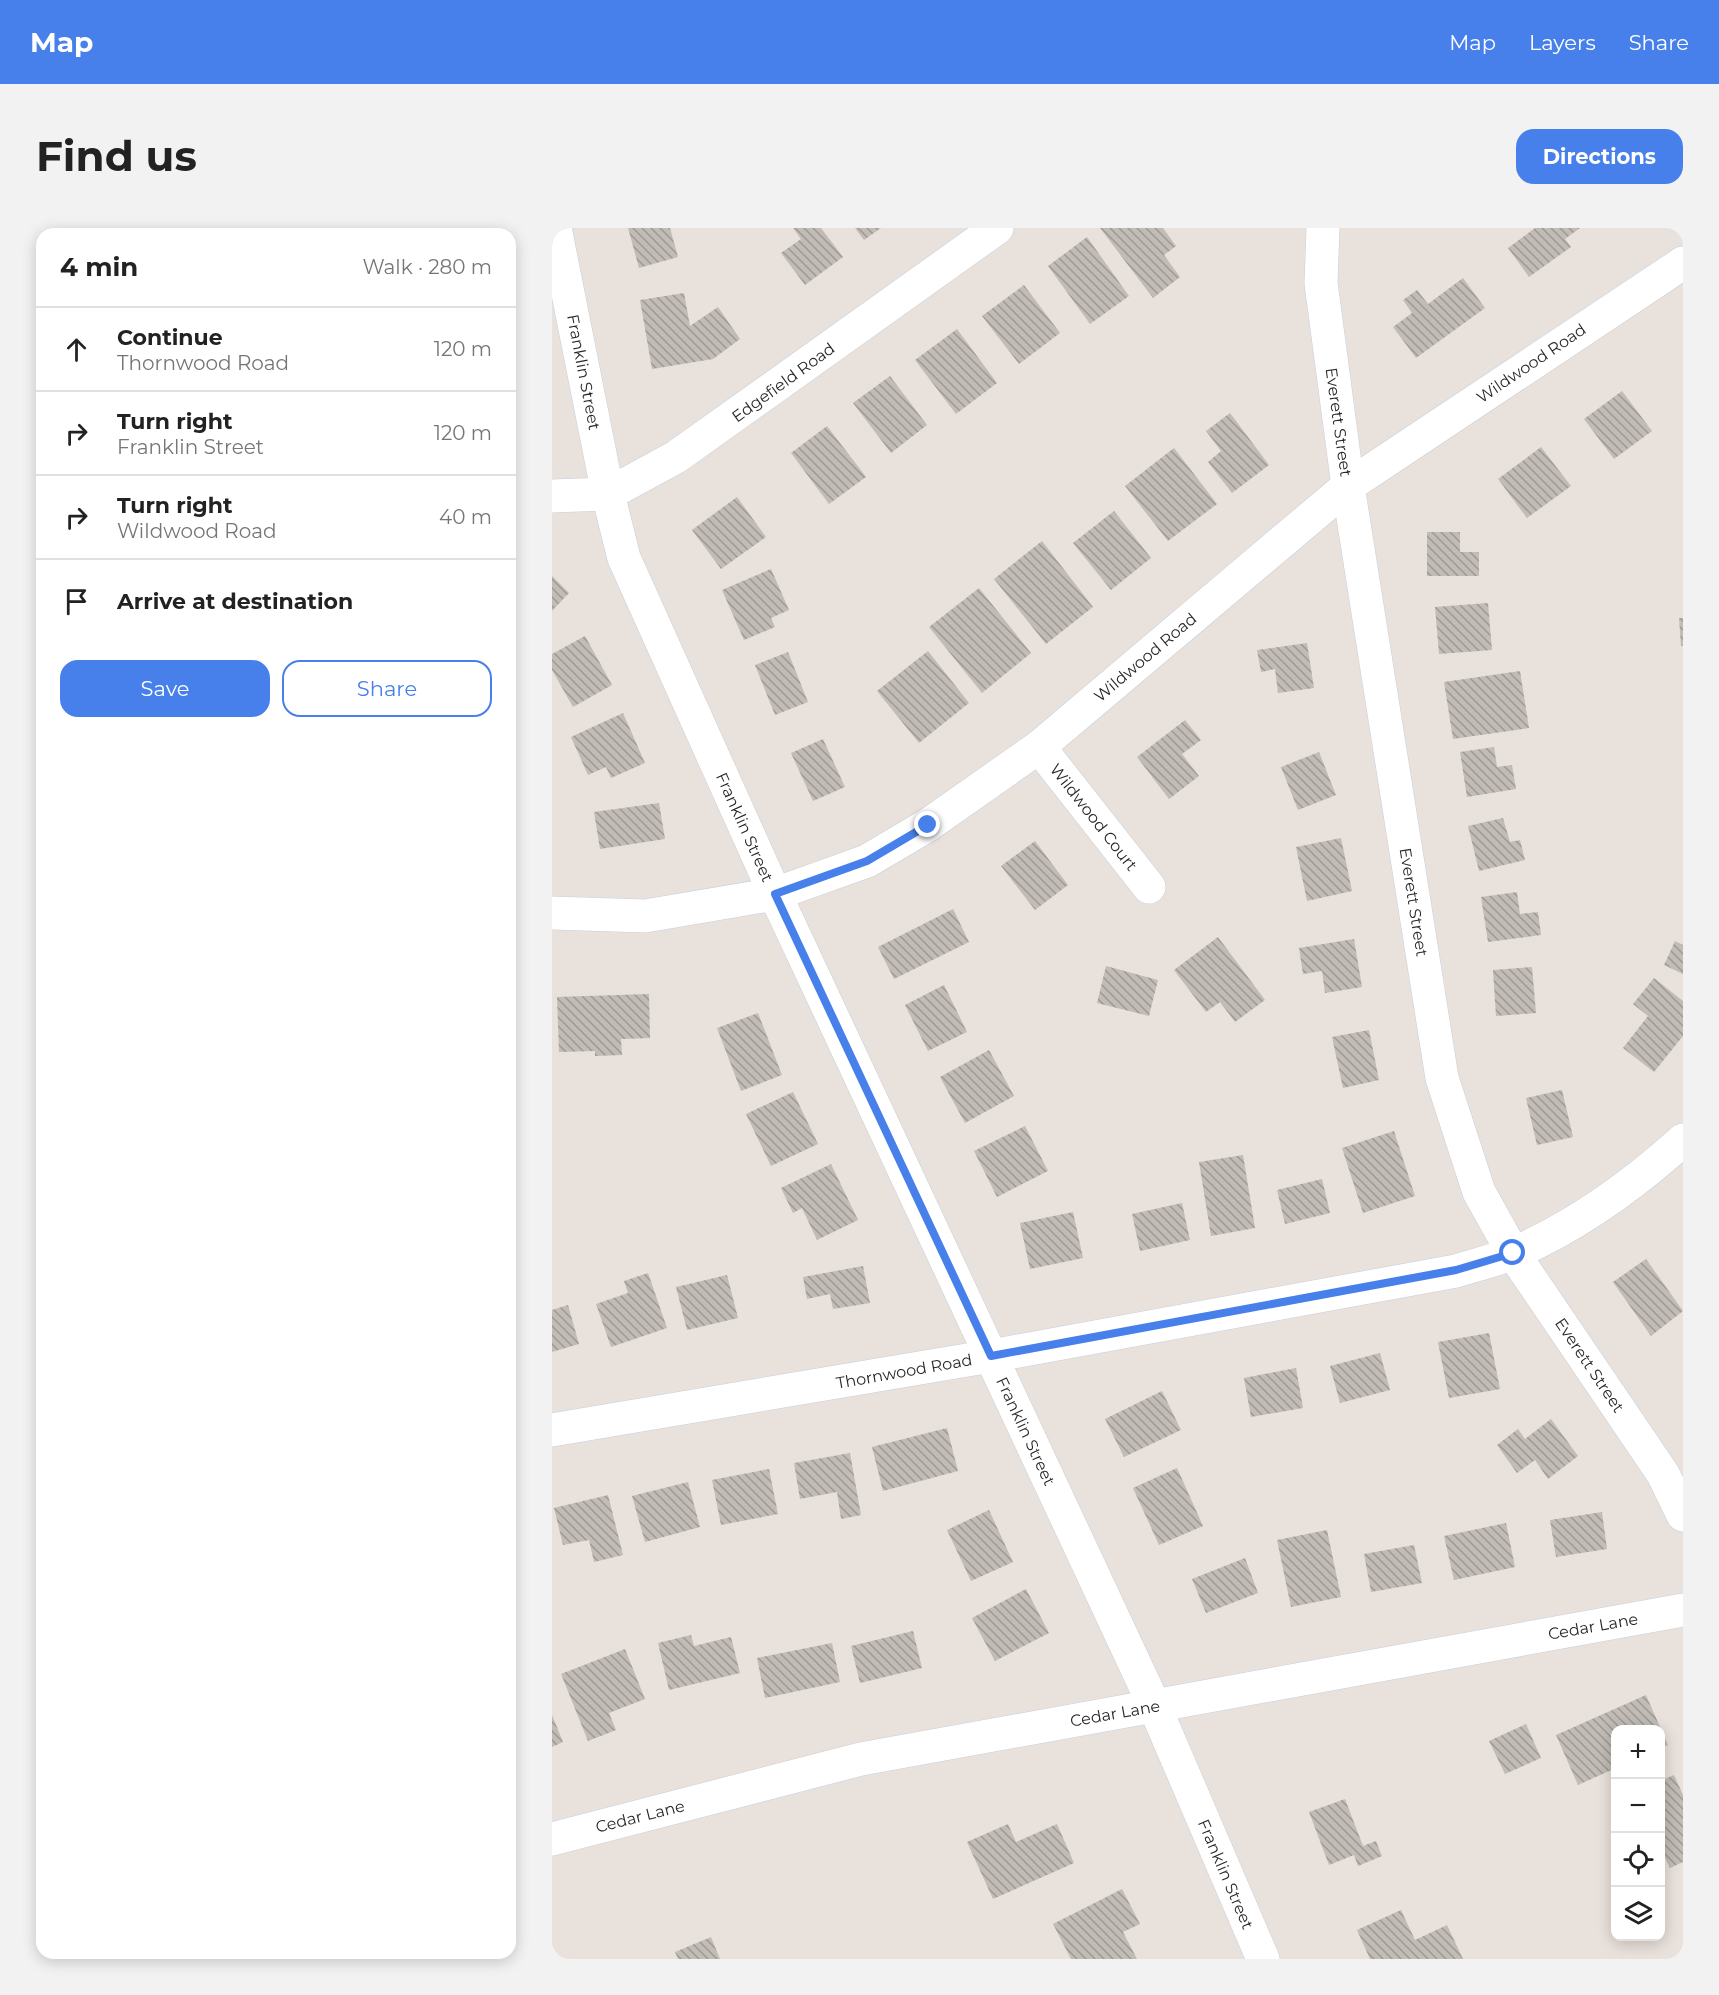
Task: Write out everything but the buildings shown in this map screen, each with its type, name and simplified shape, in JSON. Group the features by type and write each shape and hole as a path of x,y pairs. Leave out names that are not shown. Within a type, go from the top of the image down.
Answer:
{"street":[{"name":"Franklin Street","path":"555,228 608,494 624,558 775,894 1154,1706 1263,1959"},
{"name":"Edgefield Road","path":"552,495 608,494 676,457 997,228"},
{"name":"Everett Street","path":"1323,228 1321,283 1348,486 1442,1078 1479,1192 1513,1253 1663,1474 1683,1515"},
{"name":"Wildwood Road","path":"552,913 645,916 775,894 867,861 928,825 1039,747 1348,486 1683,263"},
{"name":"Wildwood Court","path":"1039,747 1149,887"},
{"name":"Thornwood Road","path":"552,1430 991,1356 1456,1270 1513,1253 1589,1214 1630,1186 1683,1140"},
{"name":"Cedar Lane","path":"552,1839 861,1759 1683,1610"}],"route":[{"path":"928,825 867,861 775,894 991,1356 1456,1270 1513,1253"}]}
